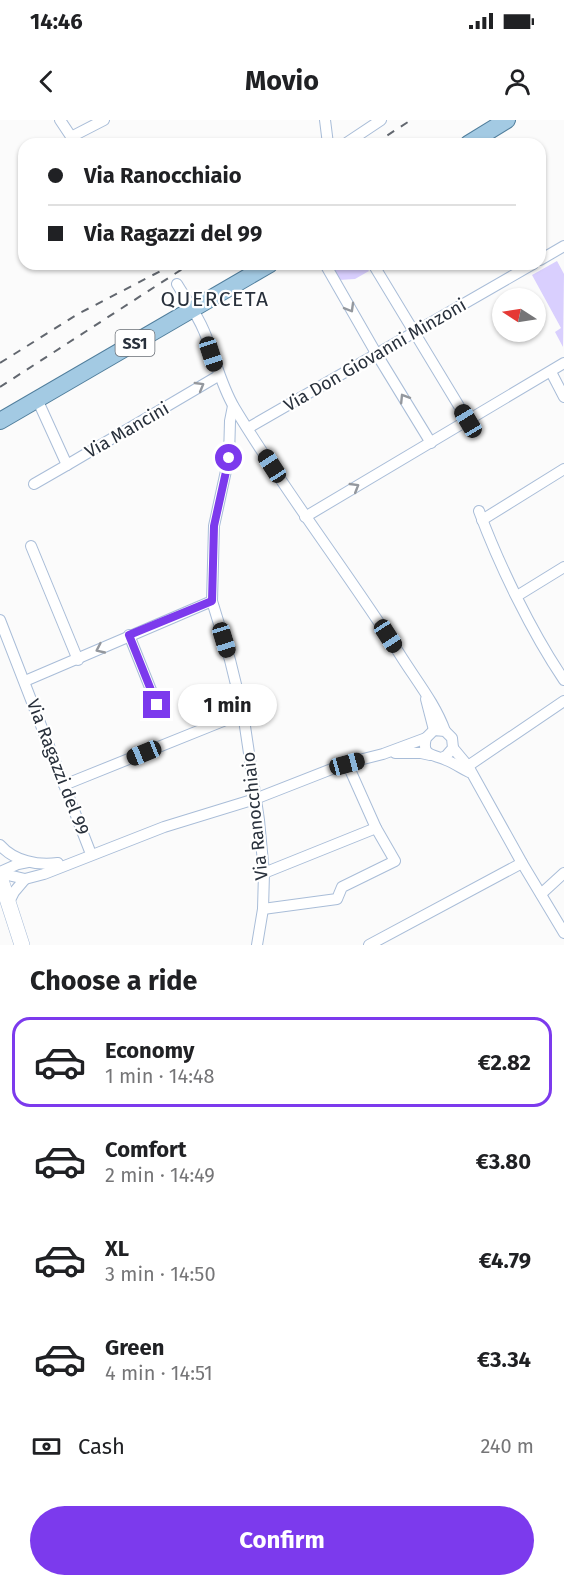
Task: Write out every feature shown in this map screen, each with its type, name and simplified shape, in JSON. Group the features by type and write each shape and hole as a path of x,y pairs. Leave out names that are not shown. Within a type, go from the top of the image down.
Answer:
{"main road":[{"path":"478,138 507,120"},
{"name":"SS1","path":"0,421 260,270"},
{"path":"0,874 22,945"}],"street":[{"path":"60,120 71,138"},
{"path":"77,138 104,120"},
{"path":"325,120 327,138"},
{"path":"354,138 381,120"},
{"path":"546,256 564,246"},
{"path":"328,270 431,443"},
{"path":"377,270 468,421"},
{"name":"Via Don Giovanni Minzoni","path":"248,428 522,270"},
{"path":"177,284 204,332 218,376 233,406 424,693 435,733"},
{"path":"305,517 564,363"},
{"path":"551,372 564,397"},
{"name":"Via Mancini","path":"37,399 67,465 218,376"},
{"name":"Via Ranocchiaio","path":"233,406 228,464 214,526 212,601 243,713 255,799 264,873 263,909 257,945"},
{"path":"34,484 67,465"},
{"path":"564,469 481,516 517,596 564,680"},
{"path":"31,546 78,660"},
{"path":"517,596 564,567"},
{"name":"Via Ragazzi del 99","path":"25,681 212,601"},
{"name":"Via Ragazzi del 99","path":"0,620 92,854"},
{"path":"129,635 157,705"},
{"path":"470,770 564,701"},
{"path":"64,785 243,713"},
{"path":"435,733 425,747 436,756"},
{"path":"9,902 25,879 164,827 255,799 347,764 383,754 435,733 452,738 453,748 470,770 564,933"},
{"path":"436,756 450,752 453,748"},
{"path":"383,754 407,752 436,756 470,770"},
{"path":"263,909 337,899 342,887 395,861 376,828 347,764"},
{"path":"264,873 376,828"},
{"path":"0,845 3,849 28,862 46,865 70,862"},
{"path":"0,874 18,864 28,862"},
{"path":"369,945 522,863"},
{"path":"541,894 564,873"},
{"path":"0,874 25,879"}],"shaded area":[{"path":"557,261 564,274 563,347 555,332 561,328 546,301 546,288 539,288 532,275 546,270 546,267"},
{"path":"333,270 369,271 355,279 339,280"}],"railway":[{"path":"383,138 411,120"},
{"path":"0,363 78,314 162,270"},
{"path":"0,387 181,270"}],"district":[{"name":"QUERCETA","path":"215,299"}],"route":[{"path":"157,705 129,635 212,601 214,526 229,458"}]}
